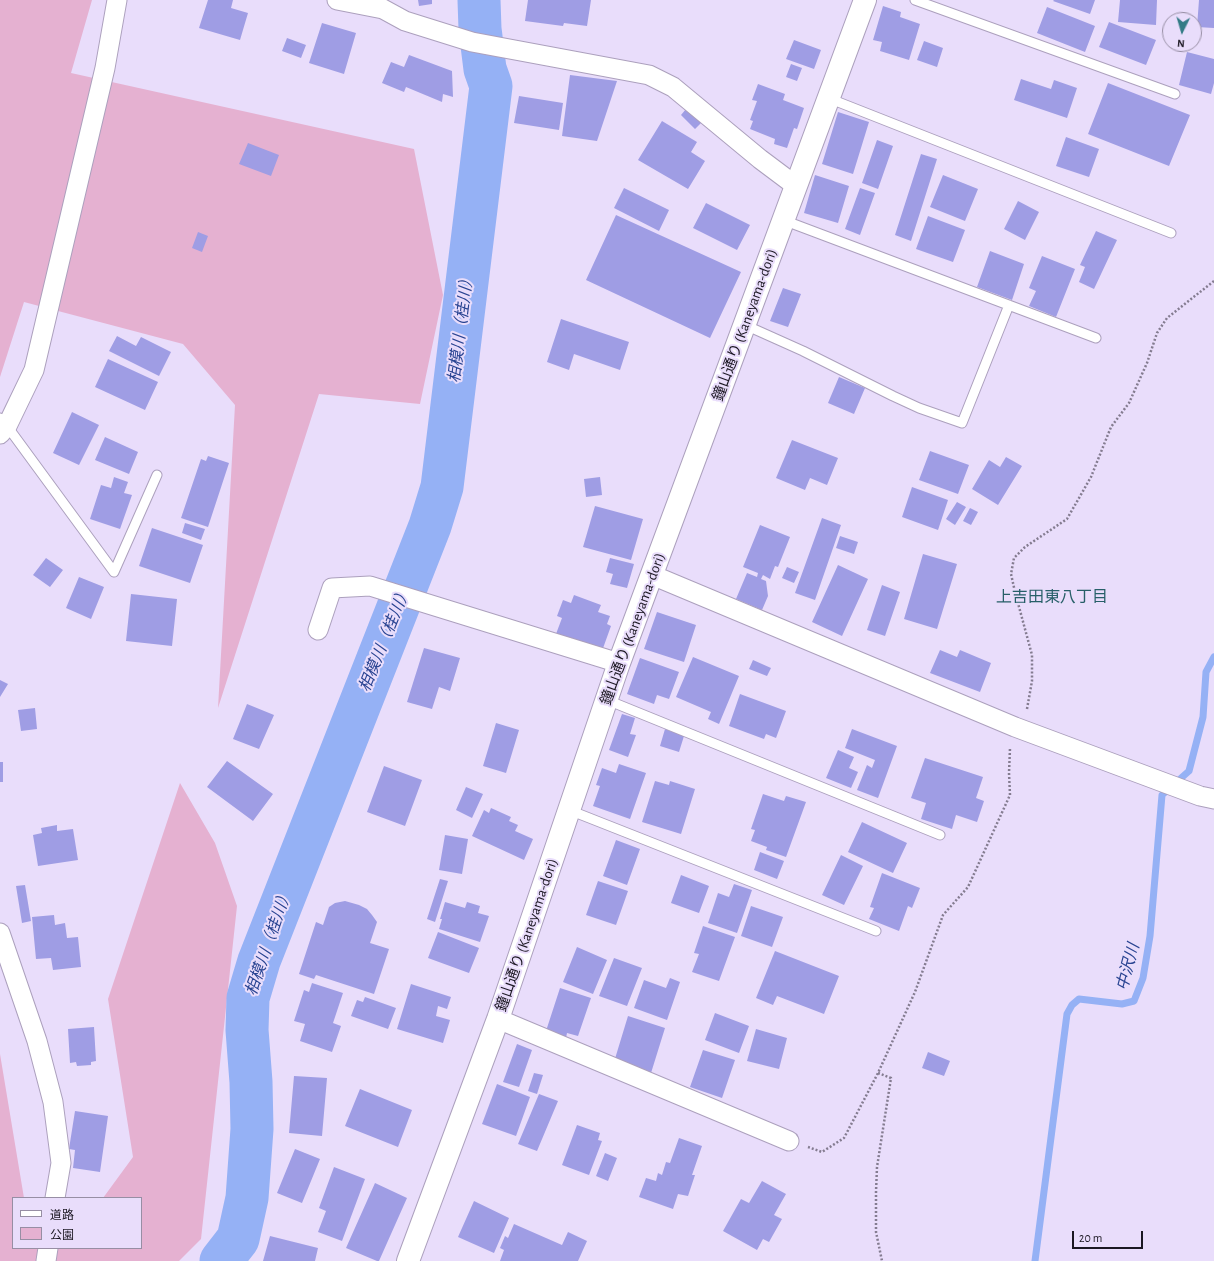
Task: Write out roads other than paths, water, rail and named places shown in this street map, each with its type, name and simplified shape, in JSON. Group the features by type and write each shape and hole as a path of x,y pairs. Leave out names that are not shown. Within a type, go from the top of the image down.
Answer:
{"street":[{"path":"2,426 34,370 105,68 117,0"},
{"path":"337,0 383,4 405,21 472,42 649,75 673,87 760,159 796,186"},
{"name":"鐘山通り (Kaneyama-dori)","path":"408,1261 498,1019 620,663 865,0"},
{"path":"652,575 1019,728 1214,800"},
{"path":"318,630 332,588 370,586 620,663"},
{"path":"0,933 37,1041 53,1102 61,1163 55,1197"},
{"path":"498,1019 788,1141"},
{"path":"46,1261 48,1249"}],"lane":[{"path":"915,0 1175,94"},
{"path":"828,98 1171,233"},
{"path":"784,220 1096,338"},
{"path":"745,325 803,351 899,399 919,408 962,423 1009,305"},
{"path":"2,426 114,572 157,475"},
{"path":"607,700 940,835"},
{"path":"569,810 876,931"}],"water":[{"path":"259,1201 242,1261 212,1261"}],"waterway":[{"name":"相模川（桂川）","path":"221,1261 238,1239 247,1198 252,1129 251,1082 247,1030 248,998 259,961 430,526 442,487 491,86 485,69 480,29 479,0"},
{"name":"中沢川","path":"1035,1261 1067,1014 1072,1005 1079,999 1122,1004 1134,1001 1143,978 1150,936 1162,795 1189,771 1203,717 1206,672 1214,657"}],"district":[{"name":"上吉田東八丁目","path":"1052,597"}]}
